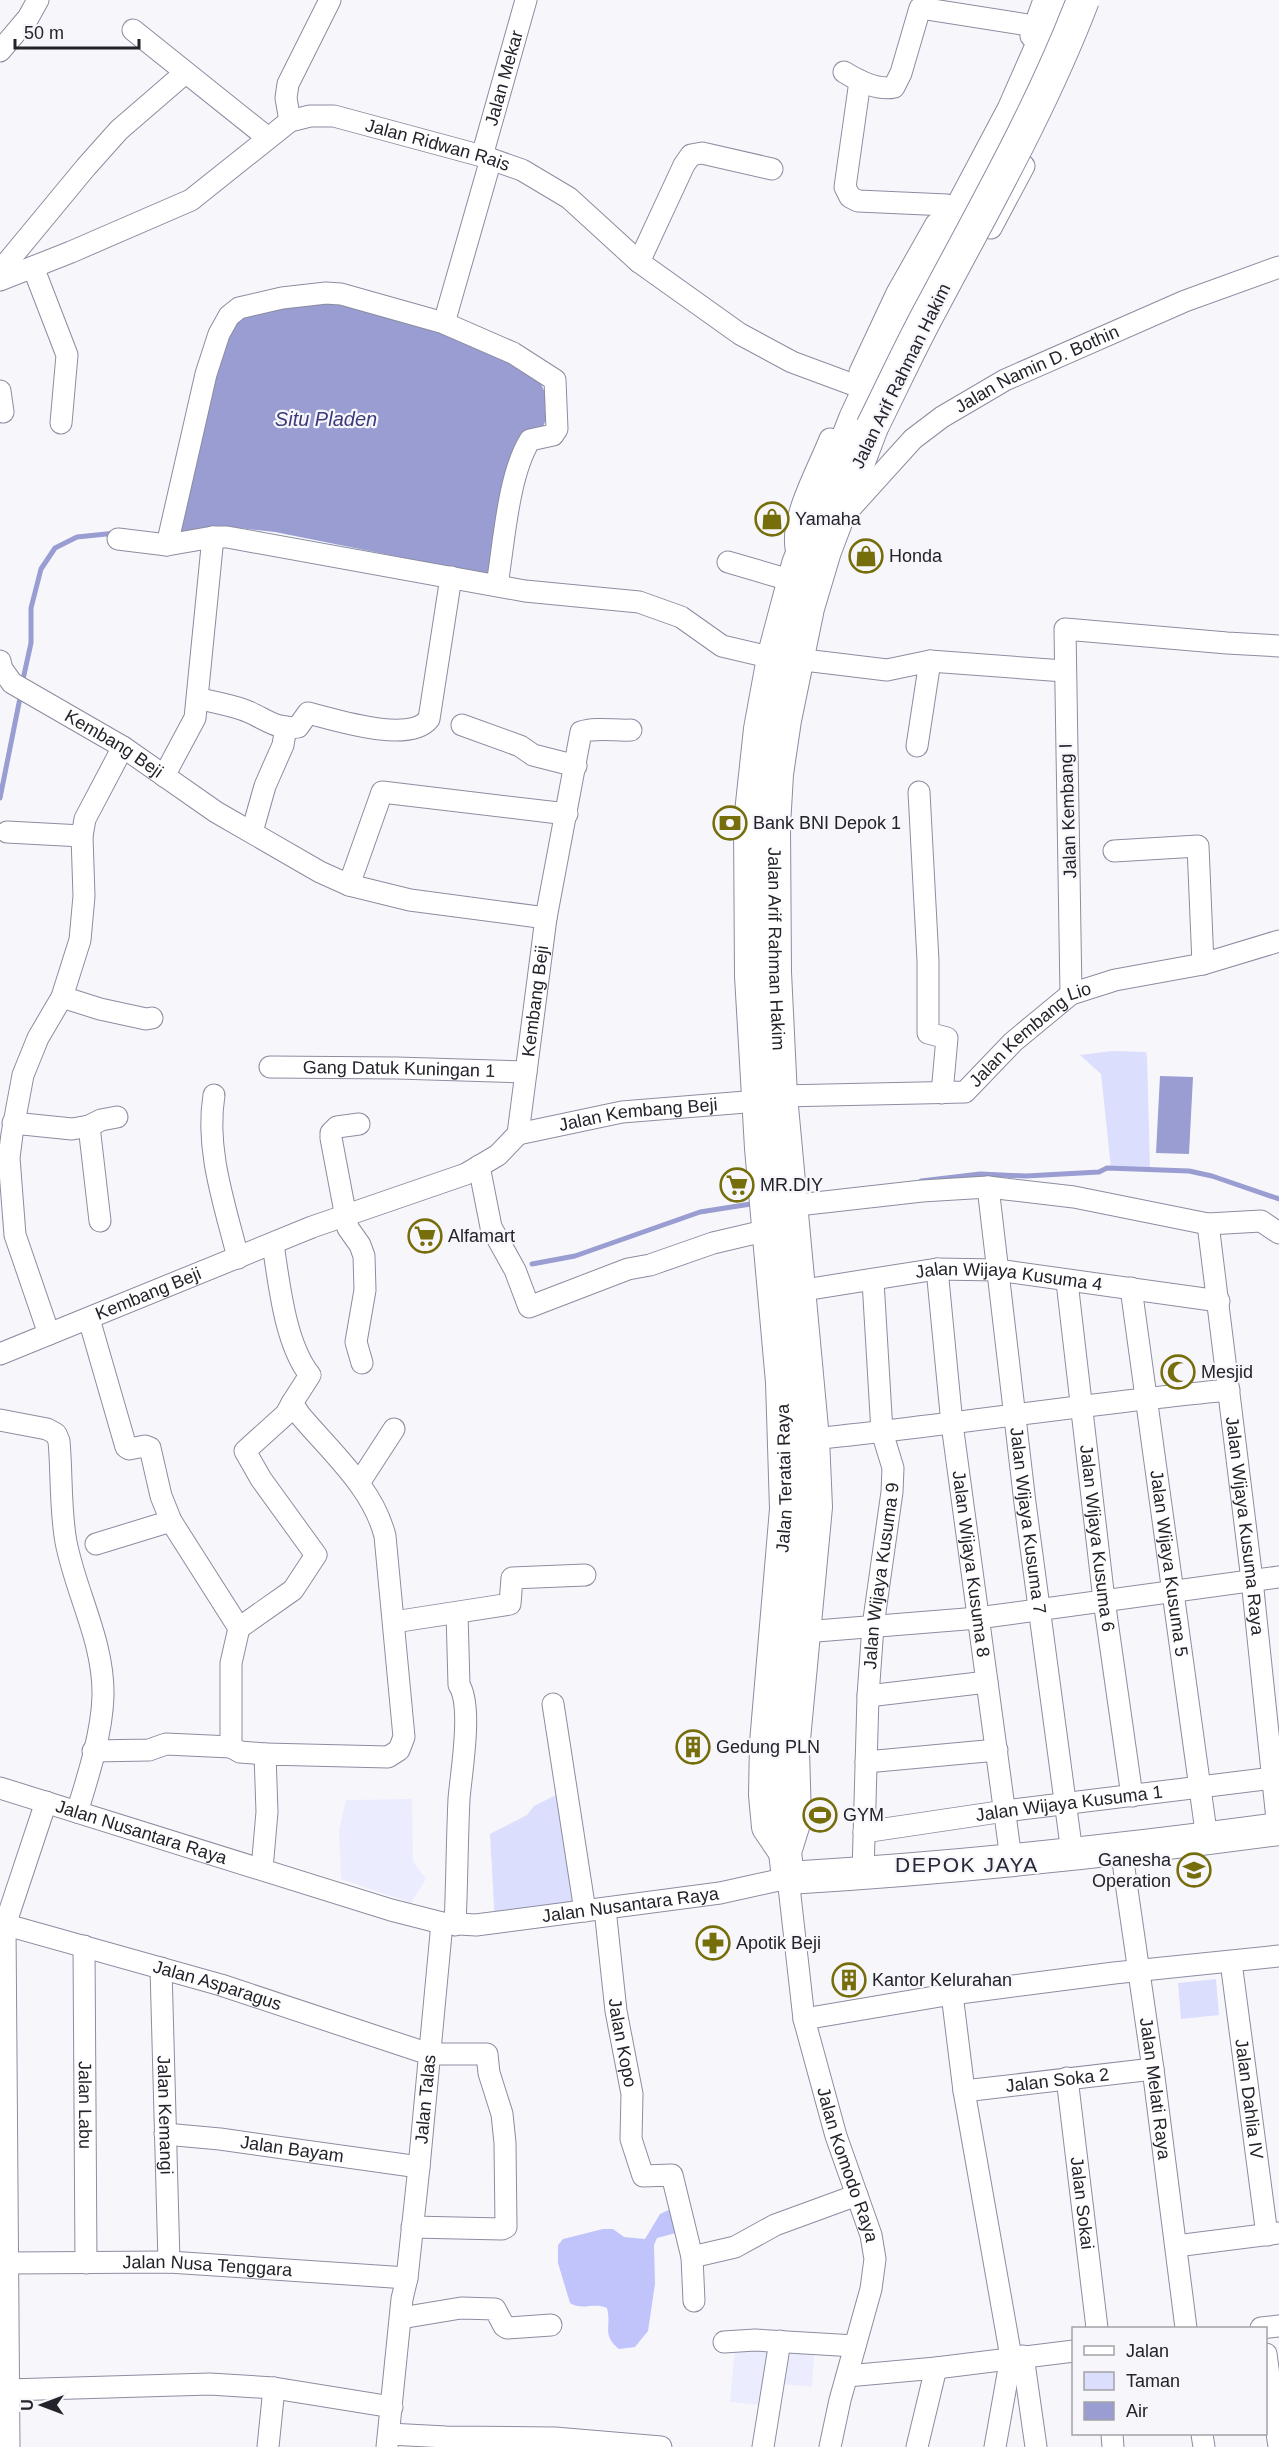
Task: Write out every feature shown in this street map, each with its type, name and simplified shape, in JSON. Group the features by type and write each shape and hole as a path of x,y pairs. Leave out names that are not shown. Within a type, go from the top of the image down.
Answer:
{"highway":[{"name":"Jalan Arif Rahman Hakim","path":"785,658 796,572 808,533 864,423 932,307 1021,141 1066,45 1090,5"},
{"name":"Jalan Arif Rahman Hakim","path":"769,1098 751,975 750,822 760,729 834,528 864,423 891,343 1013,111 1047,7"},
{"name":"Jalan Teratai Raya","path":"769,1098 786,1292 813,1438 816,1507 793,1750 795,1820 786,1864"},
{"name":"Jalan Teratai Raya","path":"786,1292 784,1422 786,1509 766,1743 765,1795 768,1827 786,1864"},
{"name":"Jalan Nusantara Raya","path":"786,1864 863,1873 1207,1839 1279,1829"}],"street":[{"path":"0,51 28,18 38,0"},
{"path":"290,121 286,98 288,84 330,0"},
{"name":"Jalan Mekar","path":"444,323 526,0"},
{"path":"1070,0 1087,8 1090,5"},
{"name":"Jalan Arif Rahman Hakim","path":"857,500 905,388 948,304 1007,201 1049,116 1090,5"},
{"path":"947,205 858,201 849,197 844,187 852,76 886,89 894,87 901,74 920,8 1047,7"},
{"name":"Jalan Arif Rahman Hakim","path":"796,572 795,540 799,514 854,385 897,293 947,205 1047,7"},
{"path":"133,30 268,138"},
{"path":"0,271 113,137 184,73"},
{"name":"Jalan Ridwan Rais","path":"0,280 191,200 290,121 310,116 334,116 486,157 522,170 568,198 639,262 720,321 768,350 854,385"},
{"path":"639,262 684,165 691,155 702,153 772,169"},
{"path":"33,267 67,355 61,423"},
{"name":"Jalan Namin D. Bothin","path":"834,528 914,439 928,427 1005,380 1185,301 1279,267"},
{"path":"168,541 206,374 219,334 229,316 238,308 282,298 326,293 341,294 444,323 513,353 554,378 557,429 553,435 530,440 525,447 517,470 497,585"},
{"path":"164,776 191,727 198,698 213,537"},
{"path":"118,539 168,541 213,537 238,539 525,591 639,602 681,617 722,646 785,658 887,670 930,662 1064,671"},
{"path":"728,562 796,572"},
{"path":"198,698 249,712 268,723 286,727 298,727 308,713 400,731 424,725 429,719 451,577"},
{"name":"Jalan Kembang I","path":"1071,994 1065,629 1227,644 1279,646"},
{"path":"917,746 930,662"},
{"name":"Kembang Beji","path":"0,1354 345,1215 448,1181 498,1155 518,1134 546,918 410,900 349,885 320,872 216,812 123,747 8,675"},
{"path":"462,725 520,746 533,755 576,766"},
{"path":"252,832 265,786 283,745 286,727"},
{"path":"546,918 581,732 631,730"},
{"path":"49,1334 16,1242 4,1158 14,1123 23,1075 38,1038 62,997 80,940 84,896 82,836 90,807 123,747"},
{"path":"349,885 382,792 567,814"},
{"path":"919,792 928,961 928,1033 947,1038 942,1094"},
{"path":"7,832 82,836"},
{"path":"1114,851 1198,846 1203,964"},
{"name":"Jalan Kembang Lio","path":"769,1098 965,1092 1013,1042 1071,994 1115,981 1203,964 1279,941"},
{"path":"62,997 111,1011 146,1019 152,1018"},
{"name":"Gang Datuk Kuningan 1","path":"270,1067 526,1072"},
{"path":"214,1095 211,1146 238,1258"},
{"name":"Jalan Kembang Beji","path":"518,1134 622,1112 769,1098"},
{"path":"14,1123 72,1129 117,1117"},
{"path":"359,1124 337,1127 331,1133 345,1215 351,1235 360,1245 364,1256 365,1290 356,1342 362,1363"},
{"path":"89,1126 100,1221"},
{"path":"478,1166 491,1227 515,1270 530,1307 628,1269 650,1265 713,1243 777,1203 988,1187 1074,1197 1208,1224 1261,1221 1279,1233"},
{"name":"Jalan Wijaya Kusuma 7","path":"988,1187 1072,1853"},
{"name":"Jalan Wijaya Kusuma Raya","path":"1208,1224 1252,1580 1279,1829"},
{"path":"231,1747 231,1664 239,1628 292,1590 316,1555 261,1479 245,1451 286,1414 310,1376 303,1366 286,1320 273,1244"},
{"name":"Jalan Wijaya Kusuma 4","path":"786,1292 873,1281 937,1269 997,1270 1067,1282 1131,1288 1219,1301"},
{"name":"Jalan Wijaya Kusuma 8","path":"937,1269 952,1424 1011,1859"},
{"name":"Jalan Wijaya Kusuma 9","path":"863,1873 868,1696 873,1626 892,1492 893,1468 882,1432 873,1281"},
{"name":"Jalan Wijaya Kusuma 6","path":"1067,1282 1104,1600 1132,1796"},
{"name":"Jalan Wijaya Kusuma 5","path":"1131,1288 1207,1839"},
{"path":"89,1319 126,1447 129,1449 145,1446 150,1448 161,1496 171,1521 239,1628"},
{"path":"813,1438 952,1424 1146,1398 1229,1390"},
{"path":"93,1751 149,1750 166,1744 231,1747 240,1752 265,1754 388,1757 399,1750 404,1737 385,1536 380,1517 359,1483 292,1403"},
{"path":"0,1420 47,1430 56,1434 59,1441 66,1540 74,1574 97,1643 103,1695 93,1751 77,1812"},
{"path":"359,1483 394,1430"},
{"path":"96,1544 171,1521"},
{"path":"394,1622 510,1604 512,1578 585,1575"},
{"path":"804,1632 978,1618 1279,1577"},
{"name":"Jalan Talas","path":"388,2441 419,2167 429,2054 448,1924 459,1800 465,1709 463,1692 459,1685 457,1613"},
{"path":"868,1696 987,1682"},
{"name":"Jalan Kopo","path":"553,1704 632,2094 631,2139 643,2176 672,2175 692,2257"},
{"path":"866,1762 997,1750"},
{"path":"262,1869 267,1812 265,1754"},
{"name":"Jalan Wijaya Kusuma 1","path":"864,1832 1005,1811 1273,1778"},
{"name":"Jalan Nusantara Raya","path":"0,1788 448,1924 516,1921 720,1893 786,1864"},
{"path":"9,2447 8,2390 4,2352 2,1924 46,1802"},
{"name":"Jalan Melati Raya","path":"1121,1848 1153,2069 1186,2327"},
{"name":"Jalan Komodo Raya","path":"786,1864 804,2019 836,2136 871,2235 875,2259 871,2289 830,2447"},
{"name":"Jalan Asparagus","path":"2,1924 20,1927 161,1968 429,2054 487,2054 489,2073 502,2114 507,2224 502,2229 412,2227"},
{"name":"Jalan Labu","path":"84,1946 86,2263"},
{"path":"804,2019 952,1994 1137,1970 1279,1956"},
{"name":"Jalan Dahlia IV","path":"1231,1962 1273,2234"},
{"name":"Jalan Kemangi","path":"161,1968 169,2262"},
{"path":"952,1994 964,2091 1036,2447"},
{"name":"Jalan Soka 2","path":"964,2091 1153,2069"},
{"name":"Jalan Sokai","path":"1067,2078 1097,2327"},
{"name":"Jalan Bayam","path":"165,2134 220,2139 419,2167"},
{"path":"694,2301 692,2257 735,2247 775,2225 857,2196"},
{"path":"1176,2246 1273,2234"},
{"name":"Jalan Nusa Tenggara","path":"4,2264 169,2262 407,2278"},
{"path":"401,2318 461,2308 495,2309 507,2328 550,2325"},
{"path":"724,2342 755,2340 855,2346"},
{"path":"763,2447 780,2341"},
{"path":"847,2376 936,2368 1072,2350"},
{"path":"995,2447 1017,2357"},
{"path":"1267,2359 1276,2400 1279,2447"},
{"path":"917,2447 936,2368"},
{"path":"8,2390 210,2384 274,2388 392,2407"},
{"path":"268,2447 274,2388"},
{"path":"388,2441 510,2436 593,2444 662,2447"}],"shaded area":[{"path":"412,1799 413,1861 426,1879 411,1903 341,1879 339,1830 346,1800"},
{"path":"673,2208 676,2233 657,2238 654,2245 655,2284 648,2331 635,2347 619,2349 610,2339 607,2308 570,2303 558,2263 558,2245 563,2239 603,2229 613,2229 624,2237 645,2239 660,2214"},
{"path":"815,2344 812,2387 771,2383 768,2406 730,2402 735,2345"}],"green space":[{"path":"1112,1051 1146,1052 1150,1169 1111,1168 1101,1074 1080,1055"},
{"path":"566,1790 585,1911 495,1923 490,1834 527,1815 534,1806"},
{"path":"1216,1979 1219,2015 1181,2019 1178,1983"}],"water":[{"name":"Situ Pladen","path":"336,298 434,324 522,369 541,384 547,397 549,412 543,427 533,434 495,571 487,573 464,570 275,532 230,527 172,535 223,341 240,319 269,305"},
{"path":"1160,1076 1193,1077 1189,1154 1156,1153"}],"waterway":[{"path":"22,684 31,643 31,608 41,569 55,548 77,537 116,533"},
{"path":"0,798 21,693"},
{"path":"921,1181 980,1174 1026,1176 1099,1172 1107,1168 1189,1171 1212,1176 1279,1199"},
{"path":"532,1264 575,1256 700,1212 757,1203"}],"place":[{"name":"Yamaha","path":"772,519"},
{"name":"Honda","path":"866,556"},
{"name":"Bank BNI Depok 1","path":"730,823"},
{"name":"MR.DIY","path":"737,1185"},
{"name":"Alfamart","path":"425,1236"},
{"name":"Mesjid","path":"1178,1372"},
{"name":"Gedung PLN","path":"693,1747"},
{"name":"GYM","path":"820,1815"},
{"name":"Ganesha Operation","path":"1194,1870"},
{"name":"Apotik Beji","path":"713,1943"},
{"name":"Kantor Kelurahan","path":"849,1980"}],"district":[{"name":"DEPOK JAYA","path":"967,1864"}]}
